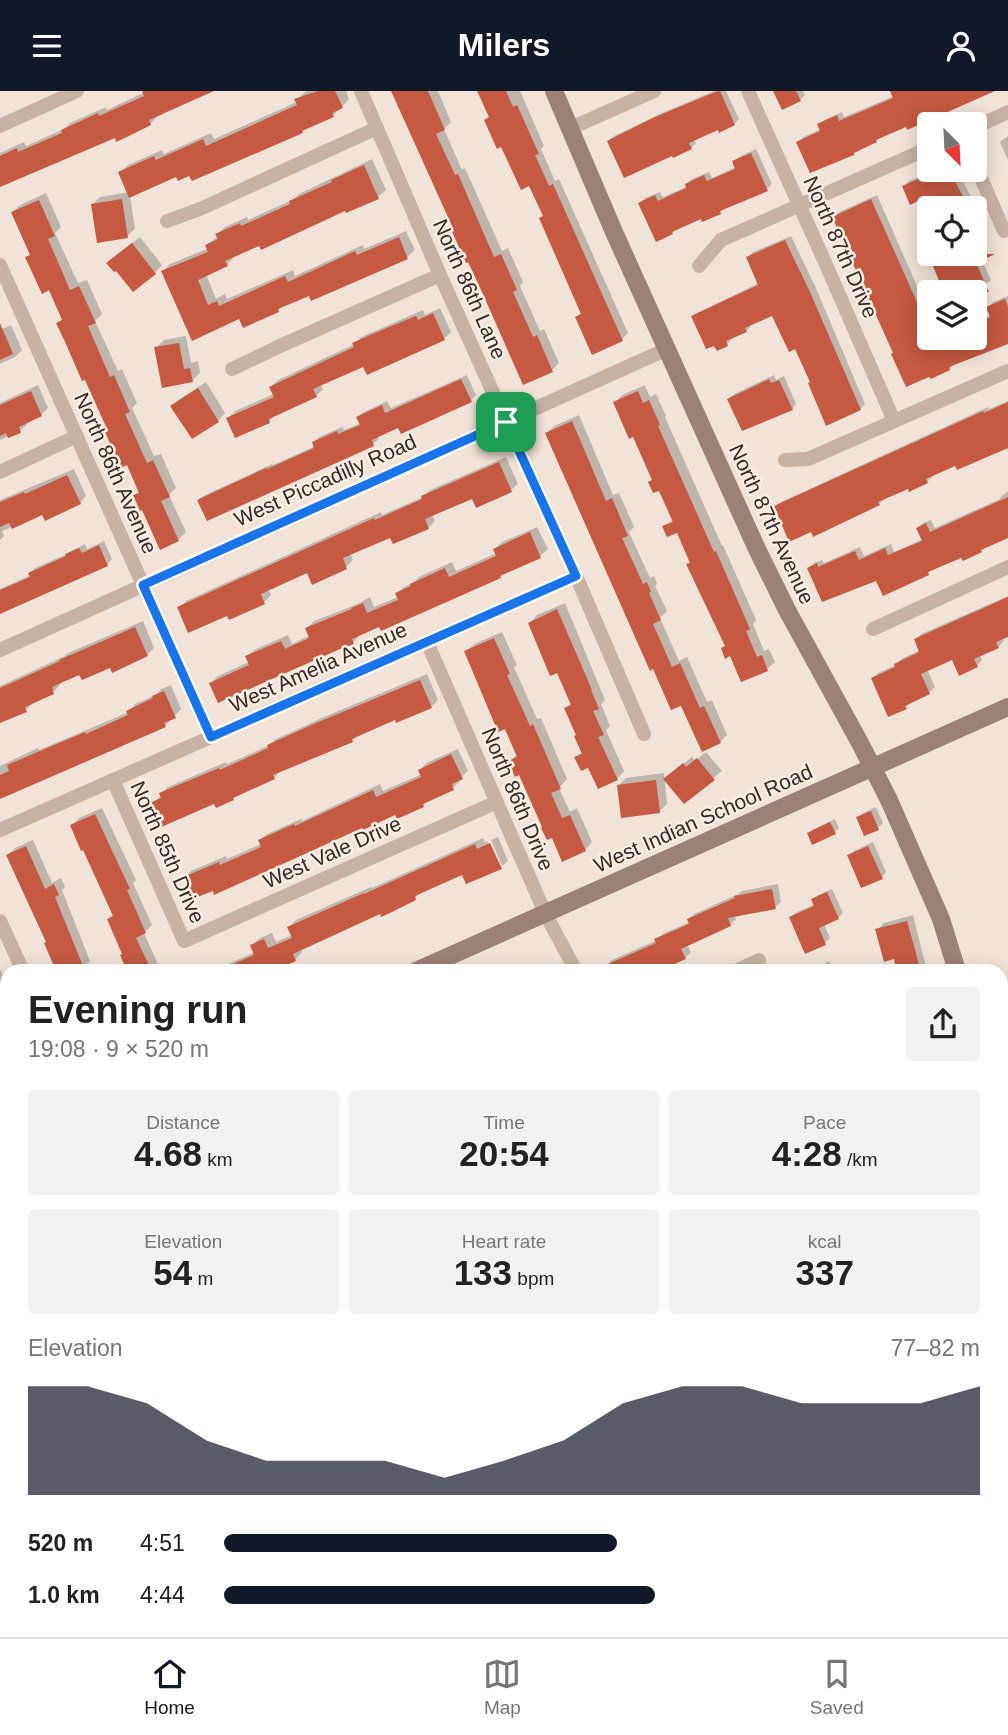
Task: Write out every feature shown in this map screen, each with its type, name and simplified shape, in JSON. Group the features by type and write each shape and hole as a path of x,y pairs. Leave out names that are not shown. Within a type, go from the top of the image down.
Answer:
{"street":[{"path":"0,125 77,91"},
{"name":"North 86th Lane","path":"361,91 644,734"},
{"name":"North 87th Avenue","path":"554,91 614,232 756,547 787,610 873,767 941,919 955,964"},
{"path":"570,128 654,91"},
{"name":"North 87th Drive","path":"748,91 894,421"},
{"path":"987,122 1008,112"},
{"path":"167,221 200,209 377,128"},
{"path":"699,266 722,240 917,153"},
{"path":"983,182 1004,231"},
{"name":"North 86th Avenue","path":"0,265 6,294 77,436 211,737"},
{"path":"232,369 440,275"},
{"name":"West Piccadilly Road","path":"0,650 667,349"},
{"path":"785,460 808,459 1008,370"},
{"path":"0,472 77,436"},
{"path":"873,629 1008,568"},
{"name":"West Amelia Avenue","path":"0,830 576,576"},
{"name":"North 86th Drive","path":"426,642 545,913 572,964"},
{"name":"West Indian School Road","path":"432,964 1008,707"},
{"name":"North 85th Drive","path":"113,780 184,941"},
{"name":"West Vale Drive","path":"184,941 497,802"},
{"path":"0,921 20,964"},
{"path":"750,964 759,960"}],"building":[{"path":"142,91 214,91 149,120 151,125 116,142 115,138 0,187 0,156 17,148 18,152 62,133 61,130 98,113 99,116 144,96"},
{"path":"318,91 335,91 343,108 332,113 334,117 192,181 189,176 178,181 176,177 129,198 118,172 154,156 156,160 203,139 206,146 297,105 294,99"},
{"path":"391,91 428,91 445,130 436,134 455,175 458,174 494,257 501,254 517,290 513,292 533,337 537,335 553,372 523,385"},
{"path":"477,91 506,91 513,107 517,105 539,154 535,155 549,186 553,184 623,341 592,355 575,317 581,314 539,218 543,216 529,186 521,190 501,147 497,149 484,120 489,117"},
{"path":"718,91 735,125 689,143 692,149 624,178 607,141 655,117"},
{"path":"773,91 796,91 801,101 782,110"},
{"path":"890,91 995,91 948,112 917,112 917,126 907,130 906,127 876,140 877,142 854,155 810,173 796,142 820,131 817,124 837,115 839,121 893,98"},
{"path":"751,153 768,191 720,211 721,214 702,222 701,219 672,232 673,234 656,242 638,203 655,195 658,201 686,188 685,184 704,175 707,181 735,169 732,161"},
{"path":"364,165 379,199 346,213 345,211 261,250 259,246 225,261 228,266 198,280 208,305 217,301 219,306 285,276 288,282 355,251 357,255 399,237 408,259 311,301 309,296 243,328 239,319 192,341 161,271 208,252 205,245 218,239 215,234 240,223 241,226 290,204 289,201"},
{"path":"917,180 917,182 955,182 963,196 917,196 917,202 910,205 902,186"},
{"path":"122,199 128,238 97,243 91,204"},
{"path":"871,199 917,302 917,350 987,350 987,318 990,317 987,307 1005,299 1008,306 1008,344 949,367 950,370 931,379 929,377 906,387 832,217"},
{"path":"39,200 55,236 48,239 70,290 79,286 96,323 88,326 110,377 114,375 130,412 125,414 147,463 153,460 170,497 161,501 179,541 160,550 133,495 139,493 127,465 121,468 105,432 108,431 56,323 62,320 49,290 42,294 25,257 30,255 11,212"},
{"path":"785,240 861,410 826,426 795,349 789,352 772,316 745,328 747,332 726,341 728,346 717,351 714,346 706,349 691,316 758,285 746,257"},
{"path":"132,243 156,274 133,292 106,263"},
{"path":"933,266 977,266 984,280 939,280"},
{"path":"433,313 445,340 367,375 363,367 313,389 317,397 269,419 270,423 235,438 226,418 274,397 269,387 354,347 352,343 416,316 418,320"},
{"path":"0,323 13,354 0,360"},
{"path":"179,343 184,369 190,368 193,382 162,388 154,347"},
{"path":"461,379 472,402 401,434 398,428 372,440 374,446 207,521 197,500 314,448 312,442 360,425 356,417 382,405 385,413"},
{"path":"769,379 771,383 779,380 793,410 742,431 727,399"},
{"path":"198,388 219,422 192,439 170,406"},
{"path":"31,391 42,416 19,427 21,433 8,438 6,433 0,436 0,405"},
{"path":"638,391 643,403 649,400 660,425 658,426 750,629 746,631 757,657 762,655 768,671 741,682 730,656 725,659 721,648 725,646 686,564 690,563 677,533 667,537 662,526 673,522 659,491 653,493 648,482 652,480 633,437 629,439 613,402"},
{"path":"1008,402 1008,448 957,470 955,466 926,479 928,483 878,502 880,505 813,537 811,532 789,542 774,506"},
{"path":"572,421 606,501 612,498 628,536 622,538 643,584 647,582 661,620 653,624 672,667 680,663 700,708 704,706 721,743 702,752 681,706 671,710 653,669 650,671 545,433"},
{"path":"499,462 512,492 476,508 472,499 425,519 429,529 393,544 390,538 343,558 347,569 312,585 307,573 261,594 265,604 229,620 227,616 188,633 177,607 422,499 421,496"},
{"path":"67,475 81,504 45,521 42,515 12,529 9,523 0,527 0,502"},
{"path":"1008,497 1008,538 963,561 961,558 928,572 929,575 883,596 876,581 822,602 807,568 817,563 818,567 855,551 859,560 885,548 888,555 922,541 916,528 926,523 930,532"},
{"path":"530,532 541,558 381,631 379,627 352,639 354,644 218,703 209,683 249,665 245,656 281,641 285,649 309,638 305,628 363,603 367,613 398,600 395,593 411,586 410,584 445,568 449,577 496,556 493,549"},
{"path":"99,545 108,566 0,614 0,590 30,577 28,573 66,556 65,554 79,548 82,553"},
{"path":"1008,597 1008,637 996,642 999,648 974,659 978,667 959,676 952,660 921,674 930,694 905,706 907,709 888,717 871,678 919,652 914,639"},
{"path":"557,609 599,709 593,711 604,735 598,737 618,780 598,789 588,768 581,771 574,757 582,754 564,708 571,705 557,673 550,676 528,623"},
{"path":"135,627 148,656 112,673 110,668 82,680 79,675 52,687 54,694 25,707 27,712 0,723 0,688"},
{"path":"494,638 510,674 507,675 530,726 533,724 561,789 551,793 562,818 570,815 586,851 562,862 552,838 547,840 541,828 519,775 515,777 508,761 517,757 505,729 498,732 464,651"},
{"path":"420,680 432,708 396,723 395,720 352,739 353,742 273,775 275,779 216,808 214,804 159,828 148,804 161,798 159,793 219,768 220,770 268,748 267,745"},
{"path":"164,691 176,718 164,723 166,727 0,799 0,775 9,771 7,765 128,715 126,711"},
{"path":"451,754 463,779 452,784 454,790 423,804 424,807 397,819 395,815 363,830 362,828 214,895 213,891 192,899 183,877 261,847 258,840 373,790 376,797 421,777 418,770"},
{"path":"697,758 715,780 684,804 663,779 683,763 686,767"},
{"path":"656,780 660,813 621,818 617,785"},
{"path":"871,811 879,830 864,836 856,817"},
{"path":"95,814 130,889 127,890 146,933 136,938 149,964 124,964 107,919 113,916 70,825"},
{"path":"830,822 836,834 812,845 807,833"},
{"path":"490,843 502,869 466,884 462,875 415,896 416,900 392,912 381,917 380,914 293,954 296,961 289,964 233,964 254,955 250,945 264,939 268,948 292,938 287,927 475,844 477,849"},
{"path":"26,846 45,889 54,884 59,895 55,897 82,964 53,964 44,943 46,942 6,855"},
{"path":"868,846 883,879 861,888 847,855"},
{"path":"772,889 776,909 728,918 731,926 681,949 686,959 674,964 608,964 656,943 654,939 689,924 687,919 735,898 734,896"},
{"path":"827,892 839,919 819,928 826,945 805,954 789,917 814,906 811,899"},
{"path":"907,921 918,964 895,964 894,959 884,962 875,929"}],"route":[{"path":"506,422 576,576 211,737 143,585 506,422"}]}
